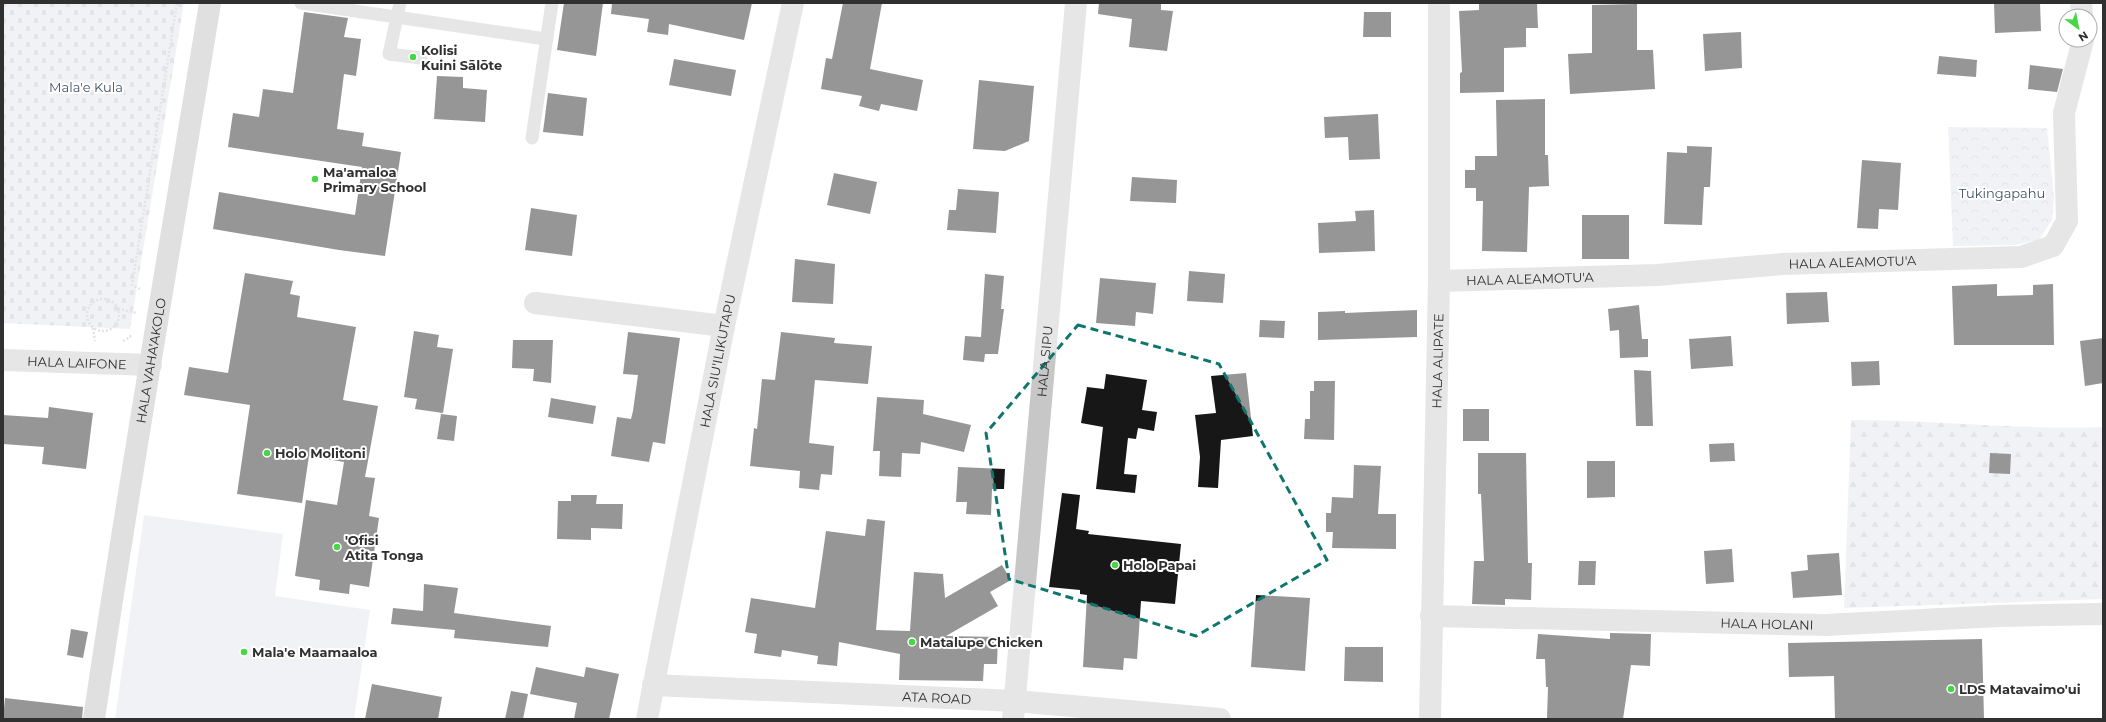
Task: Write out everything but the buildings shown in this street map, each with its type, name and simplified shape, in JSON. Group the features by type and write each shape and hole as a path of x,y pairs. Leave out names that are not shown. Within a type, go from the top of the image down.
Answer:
{"main road":[{"name":"HALA VAHA'AKOLO","path":"94,719 125,513 151,365 210,3"}],"street":[{"name":"HALA SIU'ILIKUTAPU","path":"646,719 724,326 793,3"},
{"name":"HALA SIPU","path":"1014,710 1076,3"},
{"name":"HALA ALIPATE","path":"1430,719 1439,281 1439,3"},
{"name":"HALA ALEAMOTU'A","path":"1439,281 1657,275 1782,264 2021,257 2053,246 2067,221 2064,113 2081,48"},
{"path":"535,303 724,326"},
{"name":"HALA LAIFONE","path":"3,360 151,365"},
{"name":"HALA HOLANI","path":"1431,616 1826,625 1999,616 2103,614"},
{"name":"ATA ROAD","path":"653,685 1014,710 1220,719"}],"lane":[{"path":"301,3 546,39"},
{"path":"400,3 389,54 421,58"},
{"path":"532,138 552,3"}],"path":[{"path":"144,291 132,285 177,3"},
{"path":"118,309 120,316 118,323 113,328 100,331 89,322 87,315 89,308 94,303 107,300 114,303 118,309 140,314"},
{"path":"137,320 140,314 141,306"},
{"path":"118,343 130,337 132,331"}],"highlighted area":[{"path":"1078,325 1219,364 1327,560 1196,636 1009,579 986,433"}],"green space":[{"name":"Mala'e Kula","path":"3,3 184,3 130,329 3,323"},
{"name":"Tukingapahu","path":"1948,127 2047,128 2054,197 2052,220 2039,240 2015,245 1953,246"},
{"path":"1851,420 2072,428 2103,427 2103,599 1844,608"},
{"name":"Mala'e Maamaaloa","path":"144,515 283,534 275,596 370,610 354,719 115,719"}],"place":[{"name":"Kolisi Kuini Sālōte","path":"413,57"},
{"name":"Ma'amaloa Primary School","path":"315,179"},
{"name":"Holo Molitoni","path":"267,453"},
{"name":"'Ofisi Atita Tonga","path":"337,547"},
{"name":"Holo Papai","path":"1115,565"},
{"name":"Matalupe Chicken","path":"912,642"},
{"name":"Mala'e Maamaaloa","path":"244,652"},
{"name":"LDS Matavaimo'ui","path":"1951,689"}]}
